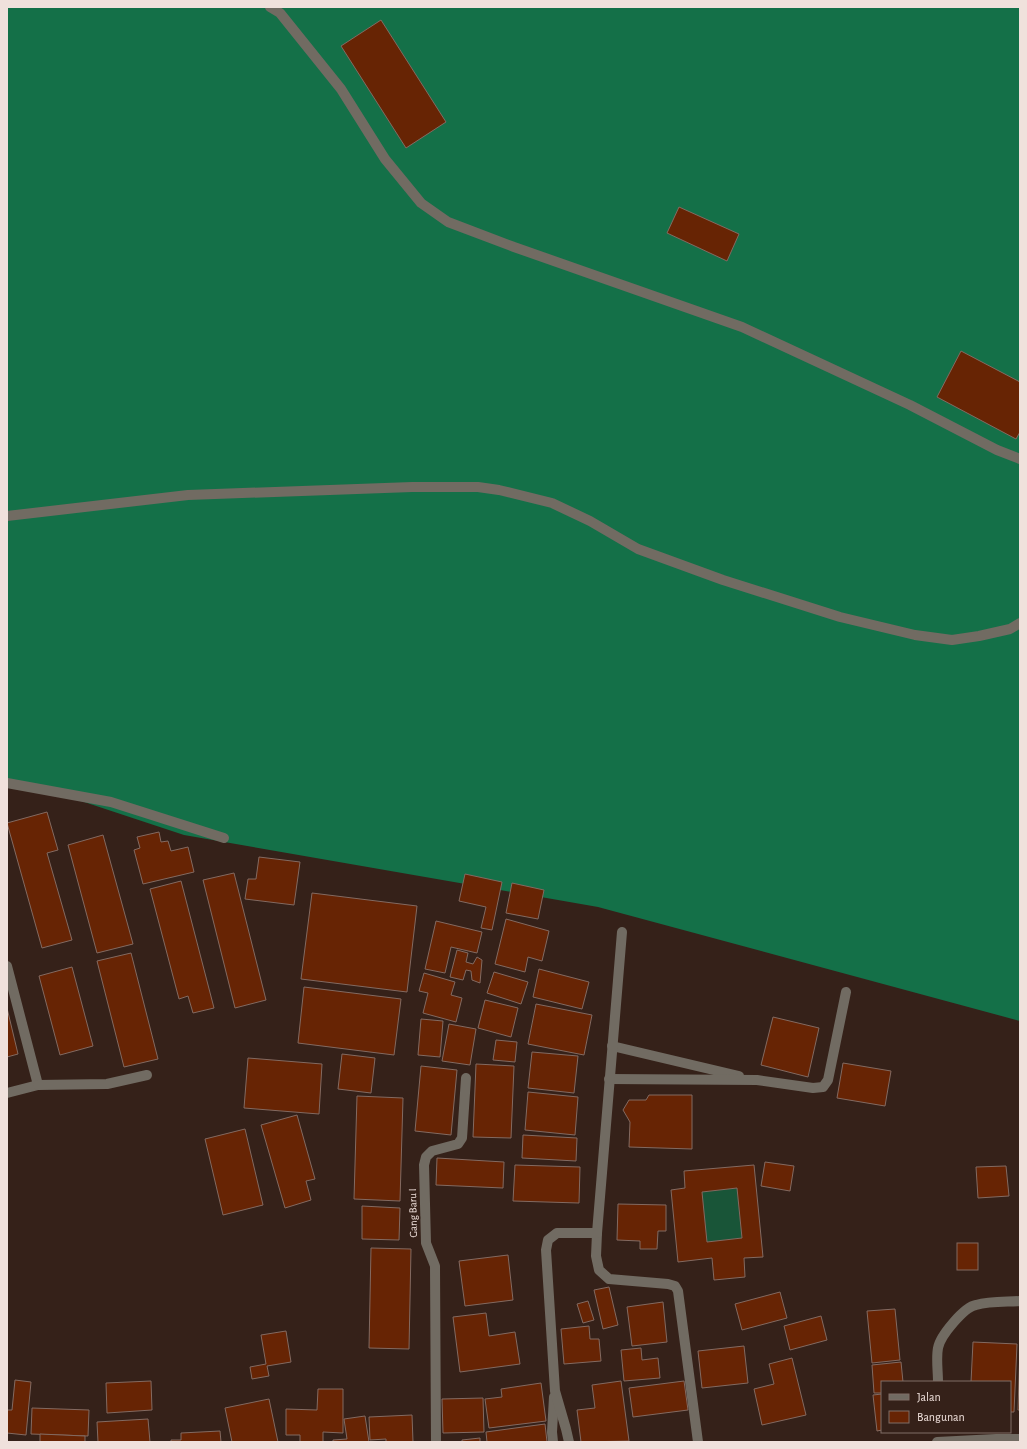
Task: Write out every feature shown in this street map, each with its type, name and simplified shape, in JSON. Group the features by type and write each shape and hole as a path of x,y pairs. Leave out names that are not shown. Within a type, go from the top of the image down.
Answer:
{"street":[{"path":"270,7 280,13 340,89 385,159 416,198 448,222 514,247 742,327 803,354 910,405 997,450 1020,459"},
{"path":"7,516 188,495 412,487 478,487 499,490 552,503 590,521 638,549 723,580 840,617 915,635 952,640 1010,629 1020,623"},
{"path":"7,783 111,802 224,838"},
{"path":"622,932 596,1256 599,1270 609,1279 668,1284 675,1286 678,1291 698,1442"},
{"path":"7,966 38,1085"},
{"path":"612,1046 757,1080 813,1088 823,1087 828,1080 846,992"},
{"path":"7,1093 38,1085 107,1084 148,1075"},
{"name":"Gang Baru I","path":"436,1442 435,1266 426,1243 424,1165 426,1157 432,1151 460,1142 462,1138 466,1078"},
{"path":"609,1079 757,1080"},
{"path":"553,1442 552,1432 555,1391 546,1250 548,1240 557,1233 597,1233"},
{"path":"938,1381 938,1349 940,1341 960,1314 967,1308 976,1305 1020,1300"},
{"path":"555,1391 569,1442"},
{"path":"937,1442 1020,1439"}],"green space":[{"path":"7,7 1020,7 1020,1021 598,907 184,835 60,794 7,784"},
{"path":"737,1188 742,1238 707,1242 702,1192"}],"building":[{"path":"381,20 446,122 406,148 341,46"},
{"path":"679,207 739,234 727,261 667,233"},
{"path":"961,351 1020,382 1020,432 1016,439 937,397"},
{"path":"47,812 58,850 47,853 72,940 42,948 7,823"},
{"path":"159,832 161,842 168,841 171,851 188,847 194,872 143,884 134,850 140,848 137,837"},
{"path":"103,835 133,944 97,953 68,845"},
{"path":"259,857 300,862 294,905 245,899 248,879 256,879"},
{"path":"234,873 266,1000 235,1008 203,880"},
{"path":"465,874 502,882 492,930 481,928 486,907 459,901"},
{"path":"181,881 214,1008 193,1013 188,996 179,999 150,889"},
{"path":"512,883 544,890 538,919 506,913"},
{"path":"312,893 417,906 407,992 301,979"},
{"path":"506,919 549,931 542,961 528,957 525,972 495,964"},
{"path":"436,921 482,932 477,953 451,947 445,973 425,969"},
{"path":"457,950 468,953 466,962 473,964 477,957 482,960 480,983 472,980 471,971 466,970 463,980 450,977"},
{"path":"131,953 158,1059 124,1067 97,961"},
{"path":"72,967 93,1046 60,1055 39,976"},
{"path":"539,969 589,982 582,1009 533,997"},
{"path":"494,972 528,982 521,1004 487,993"},
{"path":"424,973 455,982 451,995 462,998 456,1022 423,1013 428,993 419,991"},
{"path":"304,987 401,999 394,1055 298,1043"},
{"path":"485,1000 518,1008 511,1037 478,1028"},
{"path":"536,1004 592,1015 584,1055 528,1044"},
{"path":"7,1008 18,1054 7,1057"},
{"path":"773,1017 819,1028 808,1077 761,1065"},
{"path":"421,1019 443,1021 440,1057 418,1055"},
{"path":"449,1024 476,1029 470,1065 442,1061"},
{"path":"496,1040 517,1042 515,1062 493,1060"},
{"path":"532,1052 578,1056 574,1093 528,1088"},
{"path":"342,1054 375,1058 371,1093 338,1089"},
{"path":"248,1058 322,1064 319,1114 244,1108"},
{"path":"843,1063 891,1071 885,1106 837,1098"},
{"path":"476,1064 514,1066 511,1138 473,1137"},
{"path":"421,1066 457,1070 451,1135 415,1131"},
{"path":"528,1092 578,1097 575,1135 525,1130"},
{"path":"649,1095 692,1095 692,1149 629,1147 630,1122 623,1110 629,1100 646,1100"},
{"path":"357,1096 403,1098 400,1201 354,1199"},
{"path":"297,1115 315,1179 306,1181 311,1200 285,1208 261,1125"},
{"path":"245,1129 263,1205 223,1215 205,1139"},
{"path":"523,1135 577,1138 576,1161 522,1158"},
{"path":"437,1158 504,1162 503,1188 436,1185"},
{"path":"765,1162 794,1166 790,1191 761,1186"},
{"path":"515,1165 580,1167 579,1203 513,1201"},
{"path":"754,1165 763,1257 744,1258 745,1277 714,1280 712,1258 678,1262 671,1190 685,1188 684,1171","holes":["737,1188 742,1238 707,1242 702,1192"]},
{"path":"1006,1166 1009,1196 978,1198 976,1167"},
{"path":"618,1204 666,1205 666,1231 658,1231 657,1249 640,1249 640,1241 617,1240"},
{"path":"362,1206 400,1208 399,1240 362,1239"},
{"path":"957,1243 978,1243 978,1270 957,1270"},
{"path":"371,1248 411,1249 409,1349 369,1348"},
{"path":"508,1255 513,1300 465,1306 459,1261"},
{"path":"609,1287 618,1325 603,1329 594,1290"},
{"path":"780,1292 787,1318 742,1330 735,1304"},
{"path":"588,1301 594,1320 583,1323 577,1304"},
{"path":"663,1302 667,1342 632,1346 627,1307"},
{"path":"895,1309 900,1360 872,1363 867,1311"},
{"path":"486,1313 489,1336 515,1332 520,1364 460,1372 453,1317"},
{"path":"821,1316 827,1340 790,1350 784,1326"},
{"path":"589,1326 590,1339 599,1339 601,1361 564,1364 561,1329"},
{"path":"286,1331 291,1362 267,1366 269,1376 252,1379 250,1367 266,1364 261,1335"},
{"path":"973,1342 1017,1344 1014,1412 1011,1412 1011,1381 971,1381"},
{"path":"744,1346 748,1383 702,1388 698,1351"},
{"path":"1020,1347 1020,1410 1018,1410"},
{"path":"641,1348 642,1360 658,1358 660,1378 624,1381 621,1350"},
{"path":"792,1358 806,1415 762,1425 754,1389 774,1384 769,1364"},
{"path":"901,1362 903,1381 881,1381 881,1393 874,1393 872,1365"},
{"path":"15,1380 31,1382 26,1435 7,1433 7,1410 12,1410"},
{"path":"151,1381 152,1410 107,1413 106,1383"},
{"path":"621,1381 629,1441 581,1442 577,1410 595,1408 592,1385"},
{"path":"684,1381 688,1410 633,1417 629,1388"},
{"path":"541,1383 546,1421 489,1428 485,1399 502,1397 501,1389"},
{"path":"318,1389 343,1389 343,1433 323,1432 323,1442 300,1442 300,1435 286,1435 286,1409 317,1410"},
{"path":"881,1394 881,1430 877,1431 873,1395"},
{"path":"483,1398 484,1432 443,1433 442,1399"},
{"path":"269,1399 278,1442 232,1442 225,1408"},
{"path":"32,1408 89,1410 88,1436 31,1434"},
{"path":"412,1415 413,1442 386,1442 386,1439 370,1440 369,1417"},
{"path":"365,1416 369,1442 333,1442 333,1440 347,1439 344,1419"},
{"path":"148,1419 150,1442 98,1442 97,1422"},
{"path":"545,1424 547,1442 487,1442 486,1432"},
{"path":"220,1431 221,1442 171,1442 171,1440 181,1440 181,1433"},
{"path":"40,1434 85,1436 85,1442 40,1442"},
{"path":"480,1438 480,1442 462,1442 462,1440"}]}
